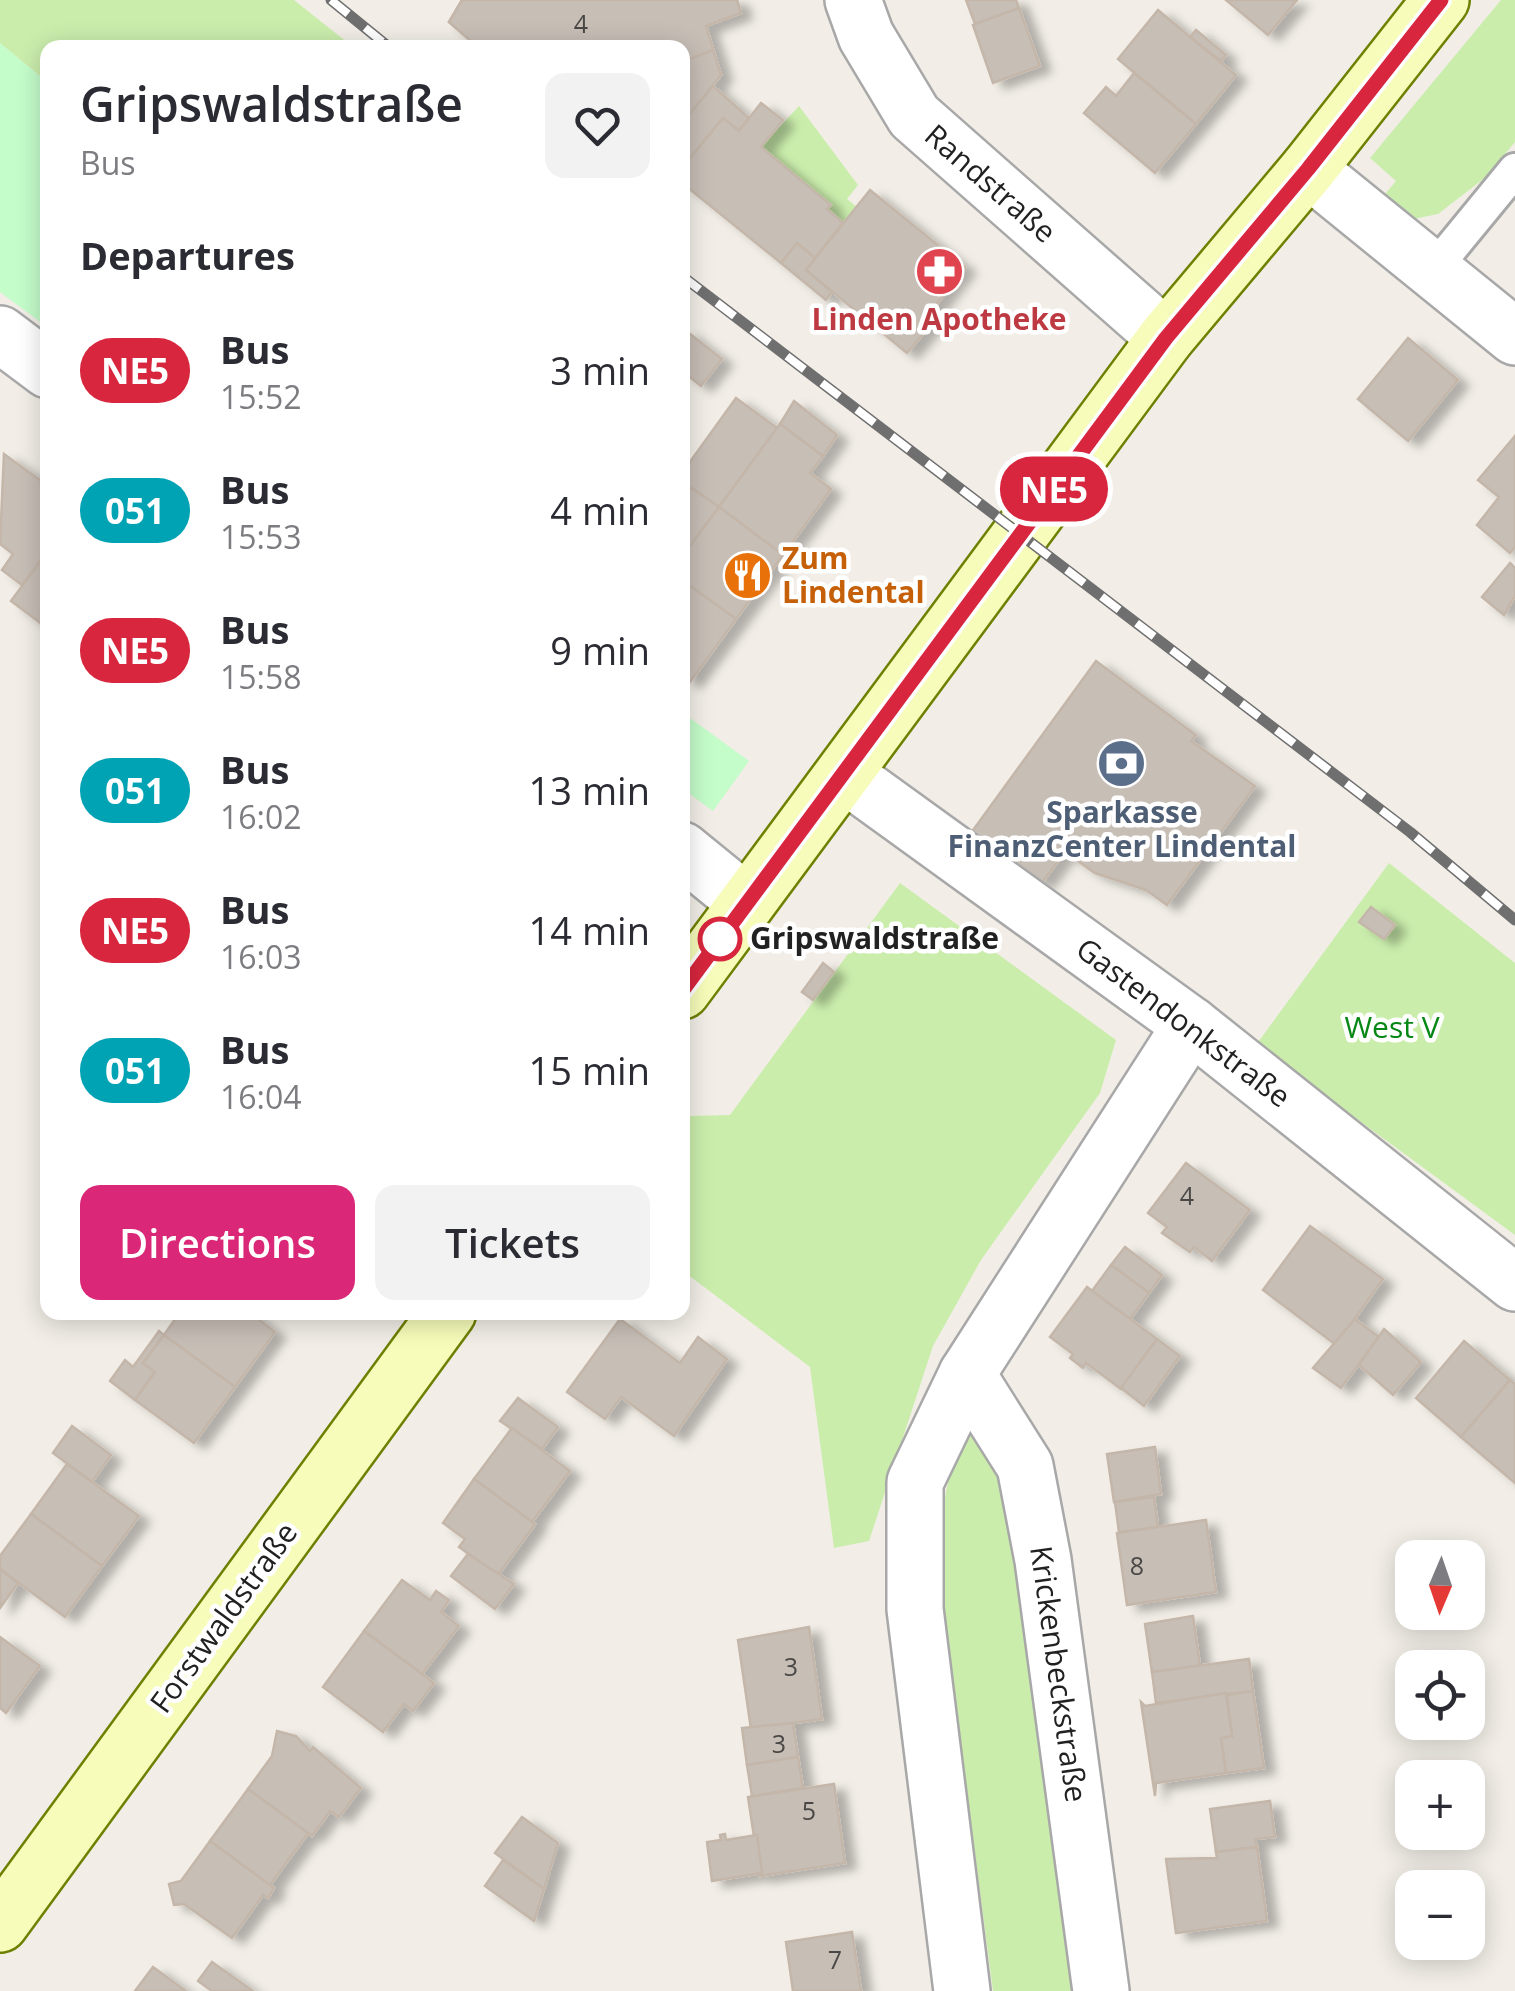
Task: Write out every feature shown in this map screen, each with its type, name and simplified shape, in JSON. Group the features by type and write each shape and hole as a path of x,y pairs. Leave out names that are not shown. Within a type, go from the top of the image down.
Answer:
{"street":[{"name":"Randstraße","path":"852,0 866,36 914,116 1166,338"},
{"path":"690,980 1166,338 1308,169 1438,1"},
{"path":"1308,169 1515,337"},
{"path":"0,334 40,364"},
{"name":"Gastendonkstraße","path":"844,774 1192,1025 1515,1283"},
{"path":"690,857 746,903"},
{"path":"962,1991 915,1608 915,1482 967,1374 1192,1025"},
{"name":"Forstwaldstraße","path":"0,1924 442,1320"},
{"name":"Krickenbeckstraße","path":"967,1374 1025,1466 1043,1560 1101,1991"}],"lane":[{"path":"1433,270 1515,170"}],"green space":[{"path":"0,0 294,0 344,40 40,40 40,76 0,43"},
{"path":"1501,0 1515,0 1515,142 1486,177 1438,214 1409,220 1380,200 1396,181 1370,158"},
{"path":"0,43 40,76 40,322 0,292"},
{"path":"799,106 858,185 847,199 857,207 843,223 827,209 830,205 761,147"},
{"path":"690,718 749,761 713,811 690,794"},
{"name":"West V","path":"1389,863 1515,963 1515,1235 1256,1045"},
{"path":"900,883 1116,1040 1100,1093 981,1260 933,1346 869,1541 834,1548 810,1367 690,1276 690,1116 730,1115"},
{"path":"973,1431 1000,1455 1076,1991 993,1991 941,1593 947,1486 961,1447"}],"building":[{"path":"462,0 737,0 741,13 668,40 470,40 449,22"},
{"path":"462,0 737,0 741,13 706,26 721,75 690,113 690,40 470,40 449,22"},
{"path":"966,0 1016,0 1019,8 975,24"},
{"path":"1226,0 1297,0 1268,35"},
{"path":"1019,8 1040,66 993,83 973,25"},
{"path":"1158,10 1236,75 1196,124 1118,59"},
{"path":"1196,30 1226,55 1221,61 1190,37"},
{"path":"713,50 721,75 690,114 690,59"},
{"path":"1134,73 1196,124 1155,173 1084,113 1106,87 1116,96"},
{"path":"713,86 749,118 739,131 723,118 690,158 690,113"},
{"path":"761,103 783,120 761,147 831,205 827,209 843,223 815,258 797,243 781,263 690,189 690,158 723,118 739,131"},
{"path":"870,190 965,267 927,317 933,322 907,353 806,270"},
{"path":"797,243 815,258 806,270 832,292 826,300 781,263"},
{"path":"690,334 722,359 701,386 690,377"},
{"path":"1408,338 1458,380 1408,441 1358,399"},
{"path":"736,398 777,428 719,507 690,487 690,462"},
{"path":"794,401 837,435 823,456 780,424"},
{"path":"780,424 823,456 810,473 831,489 783,555 719,507"},
{"path":"1515,436 1515,547 1510,553 1477,525 1499,497 1478,480"},
{"path":"4,454 40,480 40,561 22,585 2,570 13,554 0,544"},
{"path":"690,489 719,507 690,546"},
{"path":"719,507 783,555 736,619 690,586 690,546"},
{"path":"40,562 40,623 11,601"},
{"path":"1510,563 1515,568 1515,596 1504,615 1482,597"},
{"path":"690,586 736,619 690,682"},
{"name":"Sparkasse FinanzCenter Lindental","path":"1096,661 1196,735 1191,741 1255,786 1167,905 1146,890 1095,873 1065,852 1041,884 971,833"},
{"path":"1371,907 1395,925 1384,939 1359,922"},
{"path":"823,963 834,972 813,1000 802,992"},
{"path":"1186,1163 1250,1210 1212,1261 1194,1247 1190,1252 1162,1233 1167,1227 1148,1213"},
{"path":"1310,1226 1383,1279 1336,1345 1263,1290"},
{"path":"1125,1247 1162,1275 1149,1293 1111,1265"},
{"path":"1111,1265 1149,1293 1130,1319 1092,1291"},
{"path":"1087,1287 1157,1339 1121,1389 1086,1363 1083,1368 1070,1358 1073,1354 1050,1337"},
{"path":"1355,1319 1379,1337 1341,1388 1313,1368"},
{"path":"174,1320 259,1320 275,1332 235,1387 164,1335"},
{"path":"619,1320 680,1363 698,1337 727,1359 674,1436 621,1397 605,1419 567,1392"},
{"path":"1384,1329 1421,1362 1393,1395 1359,1365"},
{"path":"159,1331 164,1335 143,1363 155,1372 135,1400 110,1381 125,1360 133,1367"},
{"path":"164,1335 235,1387 194,1443 135,1400 155,1372 143,1363"},
{"path":"1157,1339 1180,1356 1144,1406 1121,1388"},
{"path":"1464,1341 1510,1380 1461,1437 1416,1398"},
{"path":"1510,1380 1515,1384 1515,1483 1461,1437"},
{"path":"518,1398 558,1427 542,1449 500,1421"},
{"path":"72,1426 111,1455 92,1482 53,1453"},
{"path":"512,1428 570,1471 532,1522 474,1479"},
{"path":"1155,1447 1161,1494 1114,1502 1107,1454"},
{"path":"67,1464 139,1516 102,1566 31,1514"},
{"path":"474,1479 535,1524 498,1575 459,1547 465,1539 443,1523"},
{"path":"1154,1497 1158,1527 1119,1532 1115,1502"},
{"path":"31,1514 102,1566 65,1617 0,1569 0,1556"},
{"path":"1206,1520 1216,1592 1127,1605 1117,1533"},
{"path":"468,1554 514,1584 495,1609 451,1576"},
{"path":"0,1569 18,1583 0,1608"},
{"path":"402,1580 430,1600 436,1591 449,1600 441,1612 459,1626 422,1674 364,1631"},
{"path":"1193,1616 1200,1666 1152,1672 1145,1624"},
{"path":"809,1627 822,1719 751,1729 738,1640"},
{"path":"364,1631 434,1683 413,1711 404,1704 383,1732 323,1687"},
{"path":"0,1637 40,1666 6,1713 0,1708"},
{"path":"1249,1659 1253,1691 1156,1703 1152,1672"},
{"path":"1253,1691 1264,1768 1226,1773 1221,1738 1232,1736 1227,1695"},
{"path":"1226,1693 1232,1736 1221,1738 1226,1773 1156,1783 1155,1796 1141,1702 1145,1706"},
{"path":"793,1723 798,1757 747,1765 742,1728"},
{"path":"277,1731 296,1736 310,1751 313,1747 361,1788 339,1817 330,1811 312,1836 248,1789 272,1756"},
{"path":"798,1757 803,1788 752,1796 747,1765"},
{"path":"834,1784 845,1863 760,1876 748,1797"},
{"path":"248,1789 308,1833 270,1885 210,1841"},
{"path":"1270,1801 1275,1837 1255,1839 1257,1847 1216,1852 1210,1809"},
{"path":"522,1817 558,1843 544,1889 495,1853"},
{"path":"725,1834 726,1840 757,1835 762,1873 712,1881 707,1842 721,1840 720,1835"},
{"path":"210,1841 274,1888 268,1898 263,1895 232,1938 184,1904 174,1905 169,1884 181,1881"},
{"path":"1257,1847 1267,1921 1176,1933 1166,1859 1217,1858 1216,1852"},
{"path":"503,1860 544,1889 534,1921 485,1886"},
{"path":"852,1932 861,1991 793,1991 786,1942"},
{"path":"212,1962 253,1991 212,1991 198,1981"},
{"path":"153,1967 186,1991 135,1991"}],"railway":[{"path":"331,0 380,40"},
{"path":"690,282 1410,832 1515,920"}],"bus line":[{"name":"NE5","path":"690,980 1166,338 1308,169 1441,0"}],"place":[{"name":"Linden Apotheke","path":"939,271"},
{"name":"Zum Lindental","path":"747,576"},
{"name":"Sparkasse FinanzCenter Lindental","path":"1122,764"},
{"name":"Gripswaldstraße","path":"720,939"}]}
